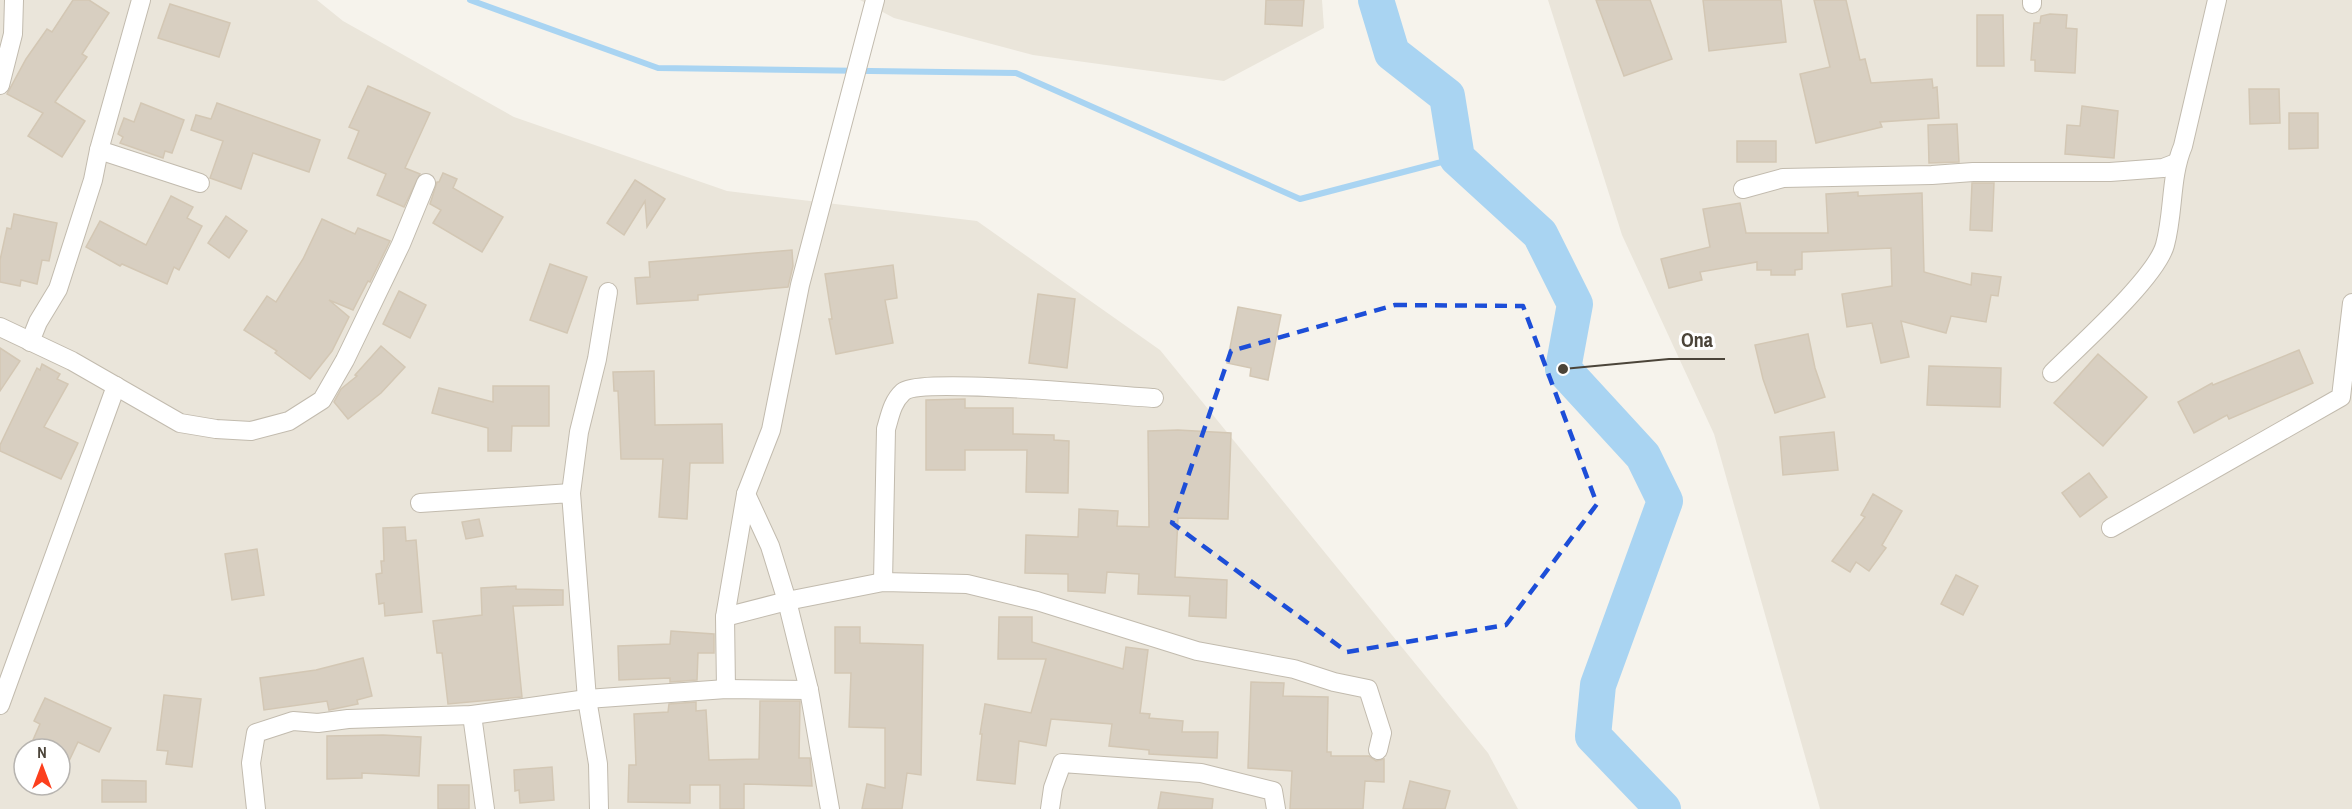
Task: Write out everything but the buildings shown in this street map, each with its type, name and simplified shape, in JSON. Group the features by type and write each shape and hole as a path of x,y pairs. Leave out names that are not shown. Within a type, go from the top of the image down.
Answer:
{"street":[{"path":"0,85 13,34 14,0"},
{"path":"30,342 38,322 58,289 93,180 99,150 141,0"},
{"path":"726,689 725,617 746,494 771,430 800,285 875,0"},
{"path":"2052,373 2147,277 2164,248 2171,216 2176,163 2183,146 2217,0"},
{"path":"99,150 200,183"},
{"path":"1743,189 1783,178 1973,172 2110,172 2163,168 2176,163"},
{"path":"0,327 72,361 180,423 216,429 251,431 290,420 322,400 345,360 401,244 426,183"},
{"path":"599,809 598,764 587,699 571,493 579,432 597,359 608,292"},
{"path":"2111,528 2341,396 2352,303"},
{"path":"883,582 886,429 892,406 904,391 916,387 951,385 1154,399"},
{"path":"0,705 116,386"},
{"path":"420,503 571,493"},
{"path":"746,494 770,546 787,601 809,690 830,809"},
{"path":"725,617 787,601 883,582 967,584 1037,601 1197,651 1294,669 1334,682 1368,689 1382,733 1378,750"},
{"path":"256,809 251,763 256,733 293,721 318,723 348,719 472,715 587,699 726,689 809,690"},
{"path":"472,715 485,809"},
{"path":"1050,809 1053,788 1062,763 1201,773 1273,791 1276,809"}],"highlighted area":[{"path":"1395,305 1523,306 1597,504 1506,625 1347,652 1172,523 1231,351"}],"shaded area":[{"path":"0,0 317,0 343,21 514,117 727,191 977,221 1160,350 1488,753 1518,809 0,809"},
{"path":"860,0 1322,0 1324,28 1224,81 1033,55 894,18"},
{"path":"1548,0 2352,0 2352,809 1820,809 1714,434 1622,235"}],"waterway":[{"path":"470,0 658,68 1016,73 1300,199 1457,158"},
{"path":"1376,0 1392,53 1447,96 1457,158 1540,234 1575,304 1563,369 1643,456 1665,501 1598,685 1593,736 1663,809"}],"place":[{"name":"Ona","path":"1563,369"}]}
